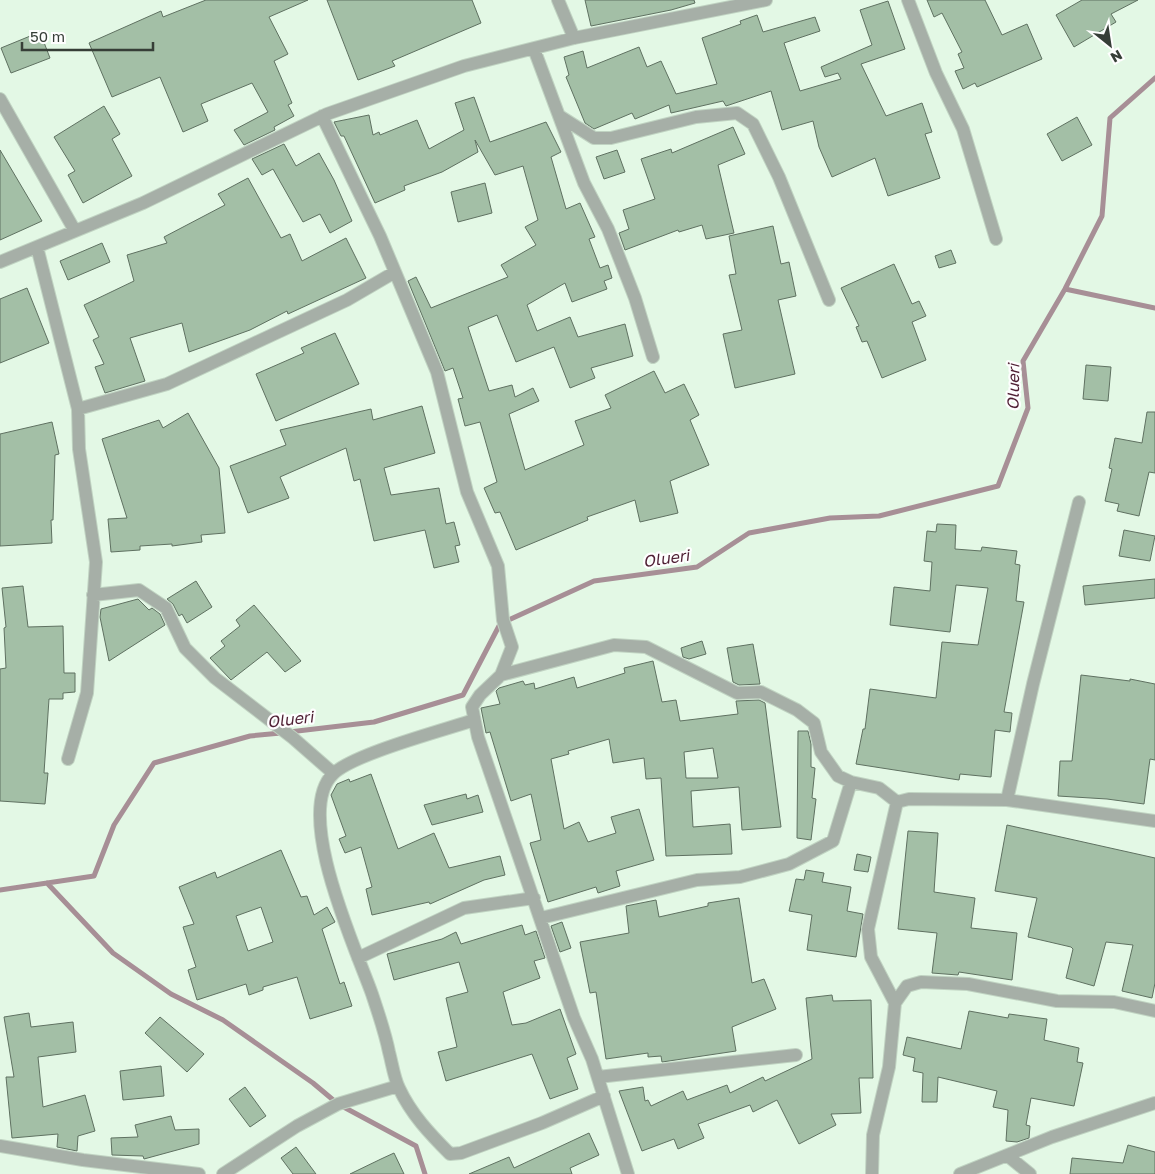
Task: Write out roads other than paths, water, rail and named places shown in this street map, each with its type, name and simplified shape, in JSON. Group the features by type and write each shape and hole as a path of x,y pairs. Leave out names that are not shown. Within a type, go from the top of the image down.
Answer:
{"street":[{"path":"558,0 574,38"},
{"path":"0,262 143,203 322,116 464,66 574,38 766,0"},
{"path":"908,0 936,72 963,129 996,239"},
{"path":"534,49 561,117 584,183 608,229 628,281 653,357"},
{"path":"0,99 75,231"},
{"path":"561,117 594,138 611,138 696,117 737,113 753,124 779,177 829,300"},
{"path":"322,116 395,272 438,372 467,492 498,566 503,620 512,647 501,675 480,695 472,707 474,720 499,805 534,898 574,1018 598,1078 628,1174"},
{"path":"38,247 78,409 79,448 96,562 87,693 68,759"},
{"path":"78,409 167,384 348,300 395,272"},
{"path":"1007,800 1033,684 1079,502"},
{"path":"93,595 139,590 166,608 186,648 215,678 294,738 333,773"},
{"path":"501,675 614,645 646,647 737,693 761,692 796,710 814,723 822,752 832,770 851,782 879,788 897,802"},
{"path":"474,720 364,757 333,773 324,787 319,816 328,869 344,920 375,1003 398,1086 413,1113 450,1154 461,1153 542,1123 604,1096"},
{"path":"541,918 697,880 740,877 789,864 833,841 851,782"},
{"path":"897,802 909,799 1007,800 1155,822"},
{"path":"895,1002 872,957 868,929 897,802"},
{"path":"358,958 464,908 534,898"},
{"path":"872,1174 873,1135 889,1067 895,1002 907,986 921,982 968,984 1057,1002 1114,1002 1155,1011"},
{"path":"598,1078 796,1055"},
{"path":"223,1174 297,1126 338,1104 398,1086"},
{"path":"960,1174 1052,1137 1155,1103"},
{"path":"0,1146 83,1160 199,1174"},
{"path":"1008,1156 1030,1174"}],"waterway":[{"name":"Olueri","path":"289,732 374,722 463,695 500,624 594,581 697,567 749,533 830,518 879,516 998,486 1028,408 1023,361 1065,289 1102,216 1110,118 1155,78"},
{"path":"1065,289 1155,308"},
{"name":"Olueri","path":"0,890 94,876 114,825 154,763 250,736 281,733"},
{"path":"47,883 113,953 171,994 223,1020 313,1083 338,1104 416,1146 425,1174"}]}
